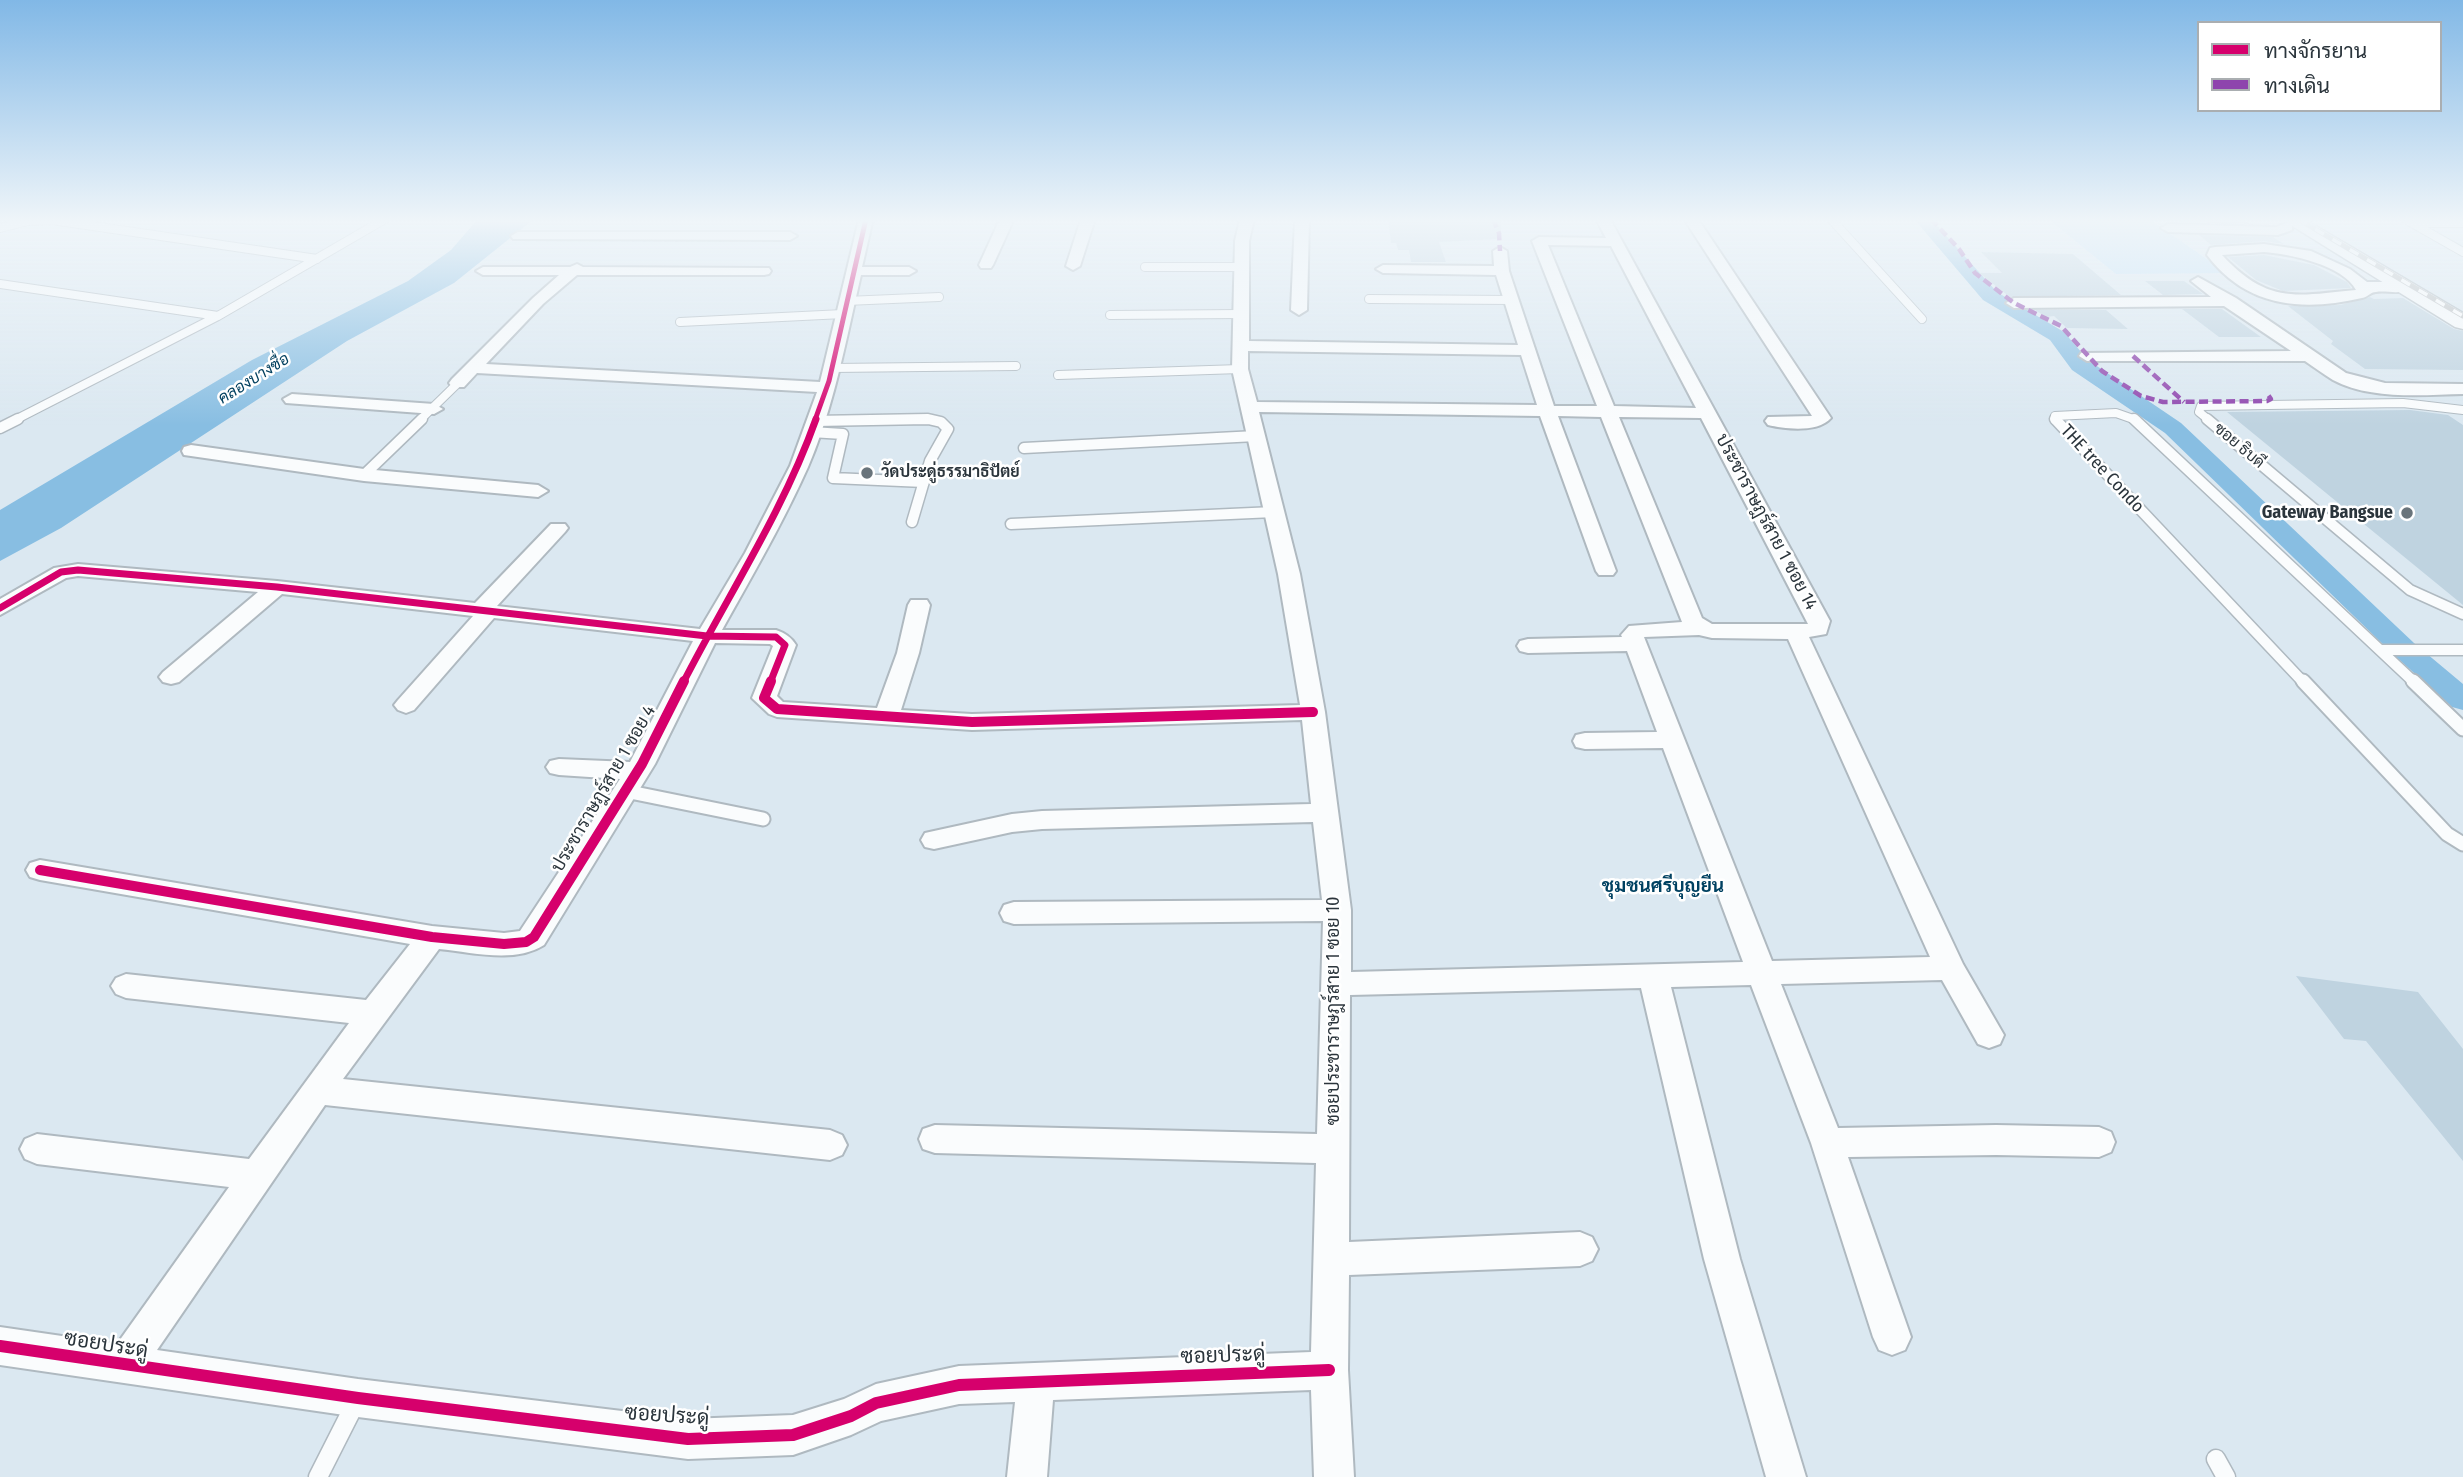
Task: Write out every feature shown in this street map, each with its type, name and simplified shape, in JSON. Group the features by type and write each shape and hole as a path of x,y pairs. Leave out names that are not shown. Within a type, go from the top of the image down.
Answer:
{"main road":[{"path":"2406,288 2463,322"},
{"path":"2446,288 2463,298"}],"street":[{"path":"458,383 538,301 554,288"},
{"name":"ประชาราษฎร์สาย 1 ซอย 4","path":"432,937 504,944 526,942 534,936 631,781 707,636 755,553 799,466 828,378 849,288"},
{"name":"ซอยประชาราษฎร์สาย 1 ซอย 10","path":"1241,288 1240,358 1289,574 1313,712 1337,910 1329,1370 1334,1477"},
{"path":"1299,310 1300,288"},
{"path":"1508,288 1547,410 1606,571"},
{"path":"1558,288 1692,621 1699,628"},
{"name":"ประชาราษฎร์สาย 1 ซอย 14","path":"1640,288 1819,621 1818,629 1796,632 1950,968 1989,1035"},
{"path":"1736,288 1822,418 1815,422 1774,421"},
{"path":"2209,288 2340,377 2366,386 2409,391 2463,389"},
{"path":"2254,288 2268,297 2283,299 2361,294 2364,292 2363,288"},
{"path":"2014,303 2231,301"},
{"path":"1240,358 1528,350"},
{"path":"2087,356 2310,356"},
{"path":"474,368 828,378"},
{"path":"292,399 434,410"},
{"path":"1249,407 1707,413"},
{"path":"191,451 364,475 538,491"},
{"path":"406,705 558,528"},
{"path":"0,608 29,589 69,569 277,587 707,636 776,637 785,645 764,698 777,709 972,722 1313,712"},
{"path":"170,677 277,587"},
{"path":"887,715 908,653 919,605"},
{"path":"1796,632 1699,628 1637,631 1632,635 1759,972 1827,1143 1892,1337"},
{"path":"1528,646 1635,644"},
{"path":"1586,741 1672,740"},
{"path":"559,767 631,781"},
{"path":"934,840 1012,823 1042,820 1325,813"},
{"path":"40,870 432,937 316,1090 124,1366"},
{"path":"1014,913 1337,910"},
{"path":"1335,984 1950,968"},
{"path":"1653,974 1722,1259 1786,1477"},
{"path":"126,986 372,1013"},
{"path":"316,1090 830,1145"},
{"path":"935,1139 1333,1149"},
{"path":"1827,1143 1996,1140 2099,1142"},
{"path":"37,1149 257,1175"},
{"path":"1332,1259 1580,1249"},
{"name":"ซอยประดู่","path":"0,1346 358,1398 688,1438 793,1435 850,1416 876,1403 959,1384 1329,1370"},
{"path":"1027,1477 1036,1382"}],"lane":[{"path":"27,288 218,316"},
{"path":"0,428 218,316 267,288"},
{"path":"1894,288 1922,319"},
{"path":"680,322 939,297"},
{"path":"1369,299 1512,300"},
{"path":"1110,315 1240,314"},
{"path":"1058,375 1240,358"},
{"path":"828,378 1016,366"},
{"path":"364,475 434,410 458,383"},
{"name":"ซอย ธิบดี","path":"2461,614 2410,590 2199,412 2202,406 2403,403 2463,410"},
{"name":"THE tree Condo","path":"2463,729 2135,419 2116,413 2055,416 2055,420 2447,834 2463,845"},
{"path":"813,426 928,419 941,422 948,429 930,461 912,522"},
{"path":"813,426 843,434 833,478 924,482"},
{"path":"1024,448 1256,436"},
{"path":"1011,524 1274,512"},
{"path":"2380,650 2463,650"},
{"path":"631,781 763,819"},
{"path":"318,1477 358,1398"},
{"path":"2216,1459 2226,1477"}],"water":[{"name":"คลองบางซื่อ","path":"394,288 445,288 347,341 61,528 0,561 0,510 252,360"}],"building":[{"path":"1998,288 2113,288 2121,295 2010,297"},
{"path":"2154,288 2194,288 2203,294 2163,295"},
{"path":"2275,288 2351,288 2283,291"},
{"path":"2370,297 2403,298 2454,329 2463,331 2463,370 2365,369 2331,344 2333,341 2288,306 2340,305"},
{"path":"2182,309 2222,309 2261,337 2219,337"},
{"path":"2035,310 2106,310 2128,329 2067,328 2054,316 2046,317"},
{"name":"Gateway Bangsue","path":"2410,410 2448,415 2463,425 2463,605 2227,412"},
{"path":"2296,976 2418,992 2463,1049 2463,1161 2366,1041 2344,1039"}],"waterway":[{"path":"1983,288 1990,296 2057,336 2080,365 2173,428 2404,649 2463,700"}],"railway":[{"path":"2415,288 2463,316"}],"marked path":[{"path":"1994,288 2014,303 2061,326 2102,371 2141,396 2163,402 2267,401 2271,399 2266,392"},
{"path":"2133,356 2184,402"}],"cycle path":[{"path":"40,870 432,937 504,944 526,942 534,937 642,764 707,636 755,553 799,466 829,381 850,288"},
{"path":"0,608 61,572 78,570 277,587 707,636 776,637 785,645 764,698 777,709 972,722 1313,712"},
{"path":"0,1346 358,1398 688,1439 793,1435 851,1416 876,1403 959,1385 1329,1370"}],"place":[{"name":"วัดประดู่ธรรมาธิปัตย์","path":"867,473"},
{"name":"Gateway Bangsue","path":"2407,513"}],"district":[{"name":"ชุมชนศรีบุญยืน","path":"1663,887"}]}
